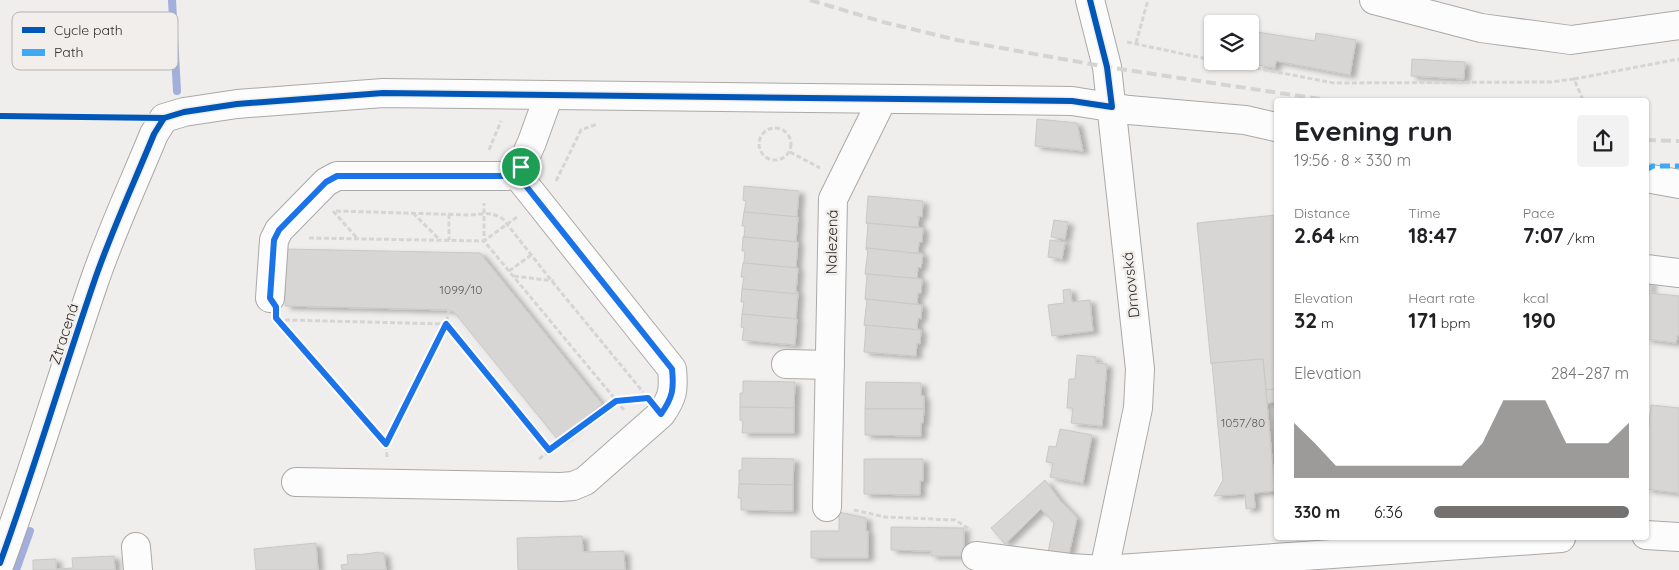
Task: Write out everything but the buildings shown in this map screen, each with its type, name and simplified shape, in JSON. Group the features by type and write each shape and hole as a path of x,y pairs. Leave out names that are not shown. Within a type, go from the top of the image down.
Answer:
{"street":[{"name":"Drnovská","path":"1090,0 1107,67 1140,369 1138,408 1104,570"},
{"path":"1374,0 1481,28 1571,40 1679,25"},
{"name":"Ztracená","path":"0,563 23,499 94,281 154,134 164,118 184,112 237,104 383,93 549,95"},
{"path":"296,482 573,486 585,481 650,414 670,400 674,386 672,369 522,181 521,167 549,95 1072,101 1112,108 1245,120 1274,127"},
{"name":"Nalezená","path":"827,503 833,199 878,108 880,99"},
{"path":"270,298 274,240 279,230 326,182 337,176 508,176 521,167"},
{"path":"1649,179 1679,184"},
{"path":"1649,269 1679,273"},
{"path":"786,364 830,365"},
{"path":"1649,535 1679,537"},
{"path":"975,544 1070,568 1104,570 1380,543 1489,540"}],"path":[{"path":"1136,43 1148,0"},
{"path":"1123,42 1136,43 1204,58"},
{"path":"1259,69 1334,83 1551,82 1679,59"},
{"path":"1574,79 1582,98"},
{"path":"274,240 293,238 484,241 550,192 581,130 602,122"},
{"path":"772,128 787,132 792,141 790,152 782,159 766,157 760,148 761,137 772,128"},
{"path":"790,152 822,169"},
{"path":"299,209 494,214 503,219 552,281 650,414"},
{"path":"333,210 357,239"},
{"path":"413,213 441,240"},
{"path":"449,214 449,240"},
{"path":"484,241 616,401 650,414"},
{"path":"509,271 531,255"},
{"path":"513,276 552,281"},
{"path":"387,461 386,444 446,324 449,310"},
{"path":"386,444 276,318 282,320 446,324 549,450"},
{"path":"616,401 650,414"},
{"path":"544,455 616,401"},
{"path":"827,503 885,517 955,520 975,544"}],"waterway":[{"path":"172,0 173,12"},
{"path":"176,70 177,91"},
{"path":"16,570 30,531"}],"railway":[{"path":"810,0 883,22 957,40 1107,67 1313,98"},
{"path":"1649,140 1679,141"}],"marked path":[{"path":"1649,168 1653,166 1679,166"}],"cycle path":[{"path":"0,116 164,118 184,112 237,104 383,93 1072,101 1112,107 1107,67 1090,0"},
{"path":"0,563 101,263 154,134 164,118"}],"route":[{"path":"521,167 522,181 672,369 674,386 670,400 661,414 648,398 616,401 549,450 446,324 386,444 276,318 276,307 270,298 274,240 279,230 326,182 337,176 508,176 521,167"}]}
